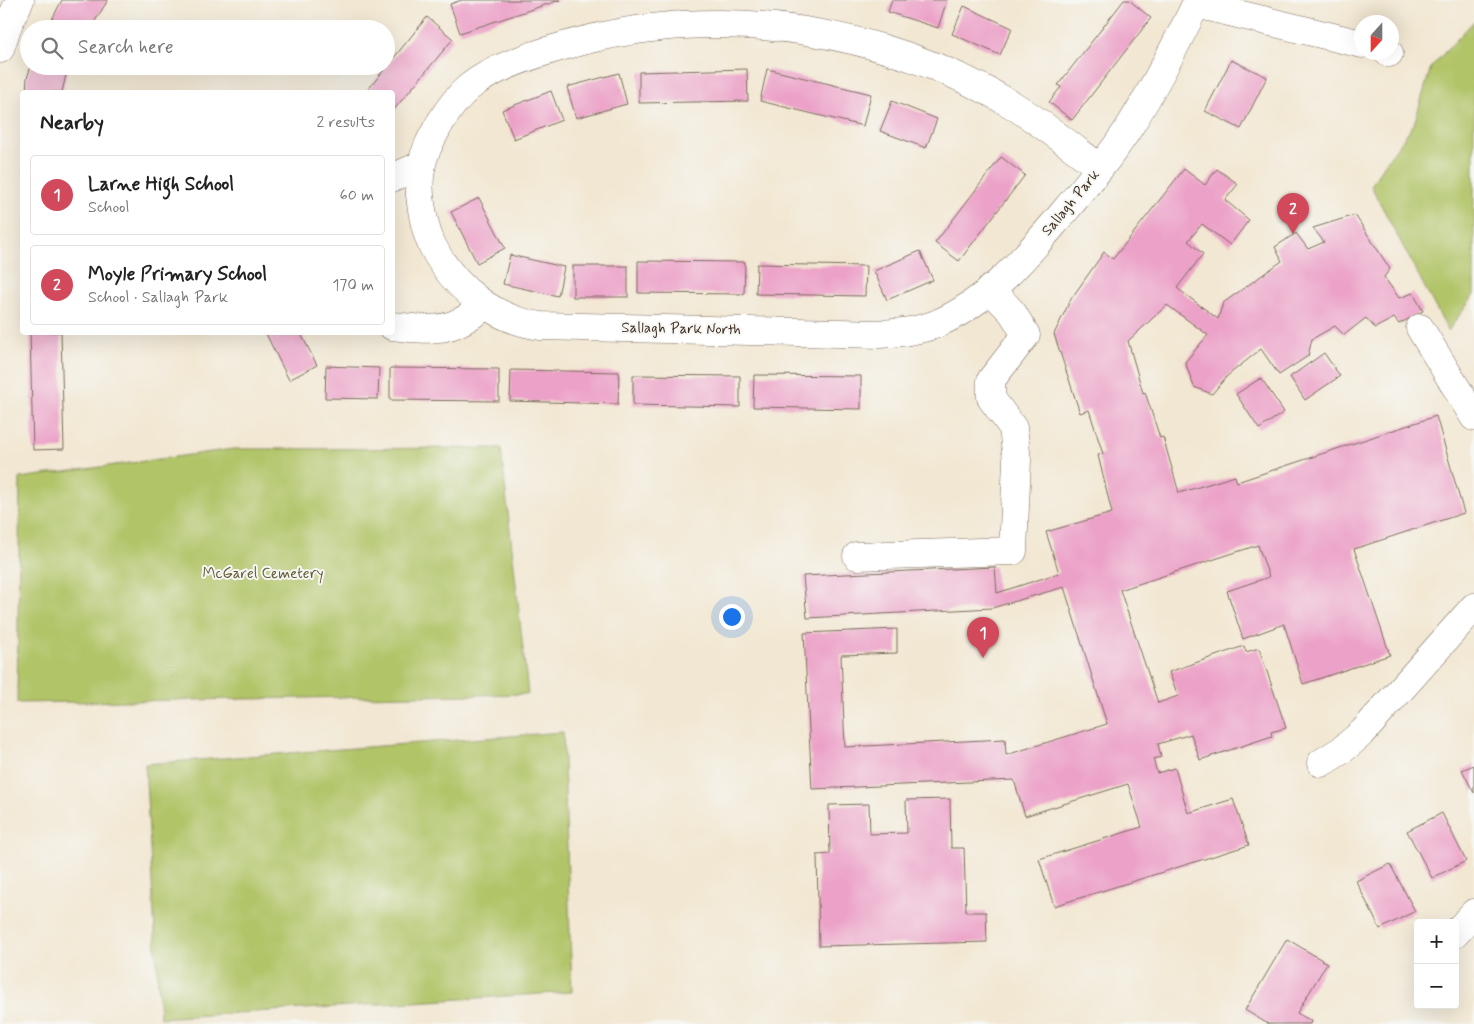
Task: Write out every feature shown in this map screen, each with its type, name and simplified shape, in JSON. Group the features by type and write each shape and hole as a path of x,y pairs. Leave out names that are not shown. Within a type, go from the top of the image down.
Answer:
{"street":[{"path":"0,49 8,25 20,0"},
{"path":"1197,2 1354,42"},
{"name":"Sallagh Park","path":"880,334 898,333 935,324 955,314 990,290 1030,252 1100,168 1130,127 1180,38 1197,2"},
{"path":"395,326 427,328 449,326 469,317 485,306 457,280 432,246 426,227 421,199 421,165 430,141 443,118 458,98 478,80 513,63 551,49 634,29 729,24 768,26 806,30 847,38 887,49 932,66 1009,103 1046,126 1100,168"},
{"path":"395,177 421,165"},
{"path":"857,556 1013,551 1017,460 1013,428 991,398 990,387 991,380 1026,335 1012,312 990,290"},
{"name":"Sallagh Park North","path":"485,306 515,320 541,326 880,334"},
{"path":"1420,328 1474,418"},
{"path":"1321,763 1342,750 1363,732 1474,607"},
{"path":"1459,930 1474,913"}],"green space":[{"path":"1474,21 1474,295 1448,331 1371,186 1414,124 1431,67"},
{"name":"McGarel Cemetery","path":"501,448 528,694 17,703 20,478 233,449"},
{"path":"563,732 572,992 160,1018 145,764"}],"building":[{"path":"62,0 108,0 96,20 52,20"},
{"path":"462,0 560,0 460,33 450,4"},
{"path":"892,0 947,0 938,28 888,12"},
{"path":"1124,0 1129,0 1151,18 1072,120 1049,102 1061,87 1058,85"},
{"path":"964,6 1012,28 1000,55 952,34"},
{"path":"427,17 453,39 395,108 395,90 368,90 380,75 395,75 395,56"},
{"path":"1231,60 1267,77 1241,129 1205,111"},
{"path":"747,69 748,101 639,103 639,72"},
{"path":"767,69 871,94 863,126 760,101"},
{"path":"619,73 627,104 576,118 567,87"},
{"path":"28,75 66,75 62,90 26,90"},
{"path":"551,91 562,120 514,139 502,110"},
{"path":"892,101 937,119 926,148 880,131"},
{"path":"1001,157 1025,175 959,261 935,243"},
{"path":"1184,169 1205,185 1217,169 1238,184 1225,200 1249,220 1230,245 1202,224 1188,241 1203,254 1177,288 1218,319 1223,303 1282,261 1275,247 1296,233 1308,249 1324,242 1313,228 1355,215 1390,269 1384,277 1399,298 1413,293 1423,311 1399,324 1394,318 1375,328 1366,318 1344,335 1335,326 1312,339 1308,356 1279,375 1261,349 1227,376 1212,394 1194,387 1185,362 1208,335 1167,305 1128,341 1143,393 1145,392 1160,438 1163,437 1179,493 1235,476 1237,482 1436,416 1464,513 1354,549 1390,655 1303,684 1284,624 1243,639 1227,591 1269,577 1258,545 1120,590 1158,703 1178,696 1169,672 1244,646 1246,652 1259,648 1286,728 1271,732 1272,736 1200,760 1191,734 1158,744 1161,757 1153,759 1157,773 1175,768 1188,813 1233,799 1249,845 1054,906 1039,859 1142,827 1128,784 1025,816 1014,780 812,789 804,633 897,629 897,653 841,655 845,747 1005,739 1006,755 1107,724 1064,587 992,608 807,618 803,576 995,567 997,593 1059,573 1046,532 1112,513 1098,455 1103,454 1089,410 1080,413 1054,334 1071,299 1104,252 1113,259"},
{"path":"479,198 505,248 477,263 451,212"},
{"path":"920,251 933,280 887,300 874,271"},
{"path":"510,255 564,267 558,296 503,284"},
{"path":"638,261 745,262 744,294 638,293"},
{"path":"757,264 866,266 865,296 756,294"},
{"path":"573,266 628,266 628,297 573,297"},
{"path":"30,335 61,335 64,449 33,450"},
{"path":"266,335 302,335 317,365 289,380"},
{"path":"1324,353 1340,376 1305,400 1290,377"},
{"path":"326,366 379,368 378,399 325,398"},
{"path":"390,368 499,369 499,401 390,400"},
{"path":"511,370 619,372 618,404 510,401"},
{"path":"633,375 740,376 740,407 633,405"},
{"path":"754,375 861,376 861,409 753,407"},
{"path":"1261,378 1284,412 1259,429 1236,394"},
{"path":"1474,765 1474,793 1462,770"},
{"path":"950,799 951,848 964,848 966,912 986,912 987,942 819,946 817,855 830,854 829,805 869,804 870,834 907,833 906,800"},
{"path":"1442,813 1466,861 1432,878 1407,831"},
{"path":"1390,864 1415,911 1380,929 1356,881"},
{"path":"1287,939 1327,963 1297,1013 1311,1021 1310,1024 1268,1024 1245,1010"}],"place":[{"name":"Moyle Primary School","path":"1293,234"},
{"name":"Larne High School","path":"983,658"}]}
